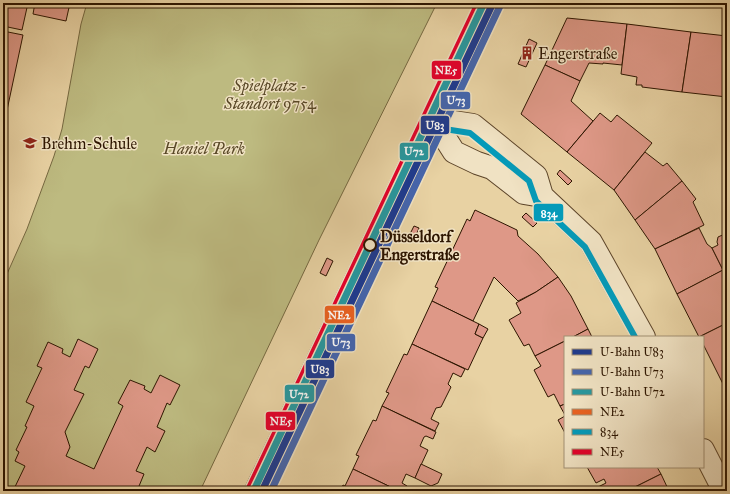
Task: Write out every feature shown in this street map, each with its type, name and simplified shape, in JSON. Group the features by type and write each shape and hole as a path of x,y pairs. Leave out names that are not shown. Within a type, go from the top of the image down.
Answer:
{"main road":[{"path":"256,491 487,3"},
{"path":"433,119 473,125 536,176 542,196 591,242 643,336"},
{"path":"433,119 454,152 477,163 492,168 524,193 542,196"},
{"path":"704,452 724,491"}],"green space":[{"name":"Haniel Park","path":"87,3 437,3 319,240 200,491 3,491 3,283 27,229 54,156 62,129 81,24"}],"building":[{"path":"6,3 28,3 22,30 3,26 3,12"},
{"path":"35,3 70,3 66,21 33,14"},
{"path":"567,18 627,24 622,65 589,63 580,81 545,65"},
{"path":"627,24 691,32 682,92 642,87 642,85 636,85 637,77 621,74"},
{"path":"3,31 23,35 3,129"},
{"path":"691,32 727,36 727,97 682,92"},
{"name":"Engerstraße","path":"529,39 537,43 526,67 518,64"},
{"path":"545,65 580,81 571,101 593,121 567,152 521,114"},
{"path":"600,113 611,122 617,115 652,143 614,190 567,152"},
{"path":"645,152 663,166 667,163 682,181 635,220 614,190"},
{"path":"560,170 572,181 568,185 557,174"},
{"path":"682,181 696,199 693,202 704,225 655,249 635,220"},
{"path":"475,210 517,230 518,236 538,254 558,277 536,292 518,301 494,277 473,321 432,301 438,288 435,287 467,219 470,221"},
{"path":"526,213 537,223 533,227 522,217"},
{"path":"414,226 419,228 413,242 407,240"},
{"path":"699,228 707,244 712,248 723,270 677,294 655,249"},
{"path":"727,233 727,268 723,270 712,248 718,245 718,237"},
{"path":"327,258 333,261 326,276 320,273"},
{"path":"723,270 727,278 727,323 698,336 677,294"},
{"path":"558,277 571,296 588,329 575,336 564,336 564,342 535,356 529,344 524,346 509,320 521,313 516,303"},
{"path":"432,301 479,324 475,334 483,338 468,370 412,344"},
{"path":"727,323 727,379 722,382 704,346 704,336 701,336"},
{"path":"479,324 488,329 483,338 475,334"},
{"path":"588,329 592,336 575,336"},
{"path":"78,339 98,349 89,368 85,366 74,390 84,394 65,432 70,447 66,456 94,469 123,406 118,403 130,380 145,386 144,389 151,393 160,375 180,385 170,405 167,403 157,427 165,431 155,452 147,447 136,471 144,474 137,491 13,491 25,466 15,461 19,452 16,450 27,427 25,426 34,406 26,402 42,368 37,366 48,342 63,349 62,353 70,357"},
{"path":"564,342 564,404 560,406 554,394 548,397 534,370 541,366 535,356"},
{"path":"412,344 465,369 461,377 453,373 448,384 451,387 441,407 436,408 431,419 439,423 435,431 382,406 389,393 386,392 404,354 407,355"},
{"path":"727,379 727,392 722,382"},
{"path":"564,404 564,413 560,406"},
{"path":"382,406 436,432 433,439 426,436 424,437 420,446 428,450 415,478 406,474 402,483 407,486 407,491 399,491 353,469 359,456 356,455 373,420 376,421"},
{"path":"564,417 564,431 558,420"},
{"path":"421,464 442,474 438,483 431,486 415,478"},
{"path":"588,468 658,468 661,474 627,491 600,491 598,487 606,483 604,479 596,483"},
{"path":"353,469 399,491 340,491 343,485 345,486"},
{"path":"661,474 669,491 627,491"}],"metro line":[{"name":"U72","path":"255,488 484,3"},
{"name":"U83","path":"262,491 493,3"},
{"name":"U73","path":"271,491 500,6"}],"transit line":[{"name":"NE5","path":"249,488 478,3"},
{"name":"NE2","path":"256,491 487,3"},
{"name":"834","path":"440,122 494,6"},
{"name":"834","path":"432,127 470,133 529,181 536,201 585,247 634,336"}],"place":[{"name":"Engerstraße","path":"527,53"},
{"name":"Brehm-Schule","path":"30,143"},
{"name":"Düsseldorf Engerstraße","path":"370,245"}],"park label":[{"name":"Spielplatz - Standort 9754","path":"270,94"}]}
